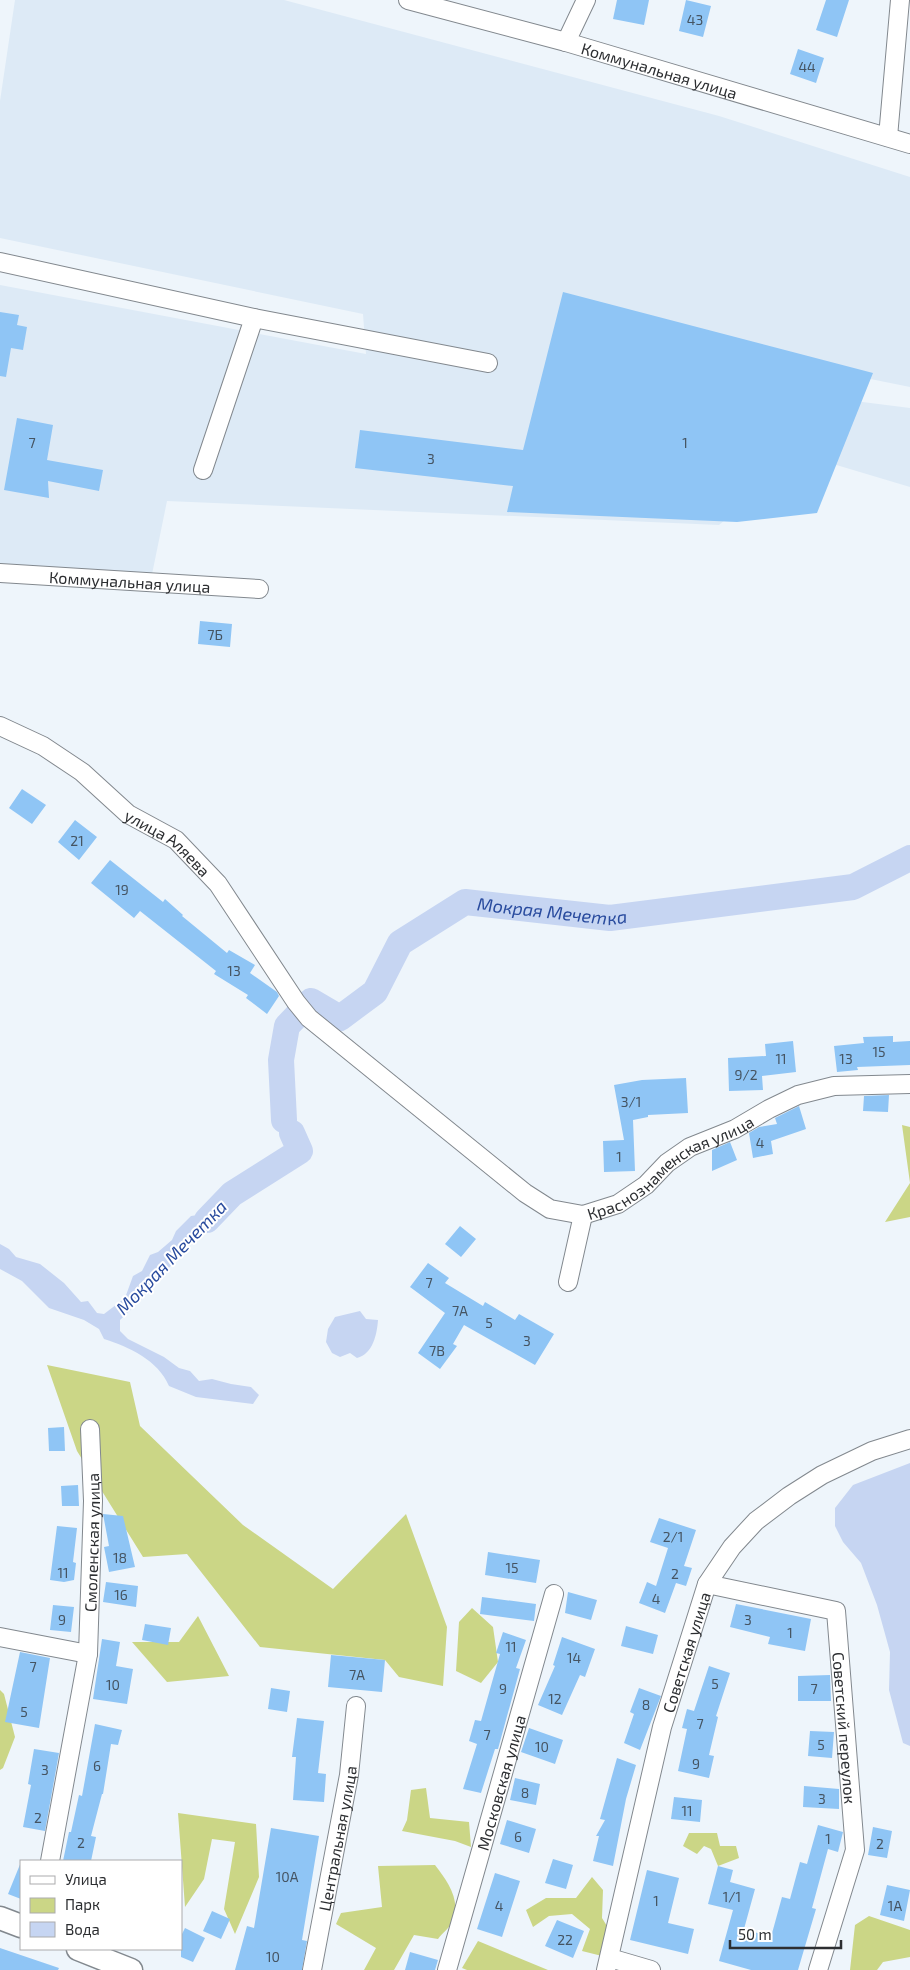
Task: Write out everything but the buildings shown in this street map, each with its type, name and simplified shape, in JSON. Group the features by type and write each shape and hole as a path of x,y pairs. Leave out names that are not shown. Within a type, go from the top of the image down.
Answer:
{"main road":[{"path":"0,1918 20,1926"},
{"path":"81,1950 131,1970"}],"street":[{"name":"Коммунальная улица","path":"408,0 566,42 910,144"},
{"path":"566,42 586,0"},
{"path":"888,137 900,0"},
{"path":"0,262 254,318 488,363"},
{"path":"203,470 254,318"},
{"name":"Коммунальная улица","path":"0,573 258,589"},
{"name":"улица Аляева","path":"0,726 43,746 82,772 128,814 176,840 218,884 296,1002 309,1018"},
{"name":"Краснознаменская улица","path":"309,1018 525,1193 550,1209 584,1215 618,1204 646,1184 667,1163 690,1147 734,1129 769,1109 798,1096 834,1086 910,1084"},
{"path":"568,1282 584,1215"},
{"name":"Смоленская улица","path":"50,1860 88,1654 93,1501 90,1429"},
{"name":"Советская улица","path":"608,1964 662,1727 707,1584 732,1547 756,1521 789,1496 822,1475 864,1455 910,1439"},
{"name":"Советский переулок","path":"707,1584 836,1612 855,1850 818,1970"},
{"name":"Московская улица","path":"447,1970 554,1594"},
{"path":"0,1637 88,1654"},
{"name":"Центральная улица","path":"312,1970 349,1775 356,1706"},
{"path":"608,1964 651,1970"}],"shaded area":[{"path":"15,0 284,0 719,116 910,177 910,387 831,371 823,397 910,408 910,487 803,455 719,525 167,501 150,584 0,574 0,285 366,354 363,314 0,238 0,101"}],"green space":[{"path":"902,1125 910,1127 910,1183"},
{"path":"910,1183 910,1217 885,1222"},
{"path":"47,1365 130,1382 140,1426 243,1525 333,1589 406,1514 447,1627 443,1686 399,1677 385,1660 260,1647 187,1554 143,1557 77,1451"},
{"path":"472,1608 493,1627 498,1662 481,1683 456,1671 459,1622"},
{"path":"198,1616 229,1676 167,1682 132,1642 179,1642"},
{"path":"0,1690 4,1694 15,1737 3,1768 0,1770"},
{"path":"426,1788 430,1818 469,1822 471,1847 455,1841 402,1831 407,1820 411,1790"},
{"path":"178,1813 256,1824 259,1877 235,1934 224,1909 235,1842 212,1839 204,1879 185,1907"},
{"path":"689,1833 717,1833 720,1846 736,1846 739,1858 718,1866 711,1849 704,1846 697,1854 683,1846"},
{"path":"435,1865 448,1884 454,1898 455,1912 450,1925 438,1939 414,1935 394,1970 364,1970 376,1948 336,1924 341,1913 382,1907 378,1866"},
{"path":"592,1877 603,1890 602,1918 610,1931 610,1958 582,1951 590,1929 572,1914 549,1916 533,1927 526,1910 546,1898 576,1898"},
{"path":"869,1916 910,1930 910,1957 883,1962 877,1970 850,1970 855,1925"},
{"path":"478,1941 548,1970 467,1970 462,1968"}],"water":[{"path":"229,1192 234,1200 210,1228 185,1248 175,1262 152,1284 143,1298 120,1320 120,1331 128,1339 164,1357 179,1368 190,1371 199,1381 212,1379 251,1387 259,1395 253,1404 196,1397 169,1386 158,1369 142,1356 104,1339 99,1329 84,1320 49,1308 22,1281 0,1269 0,1244 9,1249 16,1257 40,1264 64,1283 81,1302 88,1301 97,1313 104,1314 125,1298 133,1276 142,1271 150,1255 158,1252 172,1240 176,1231 191,1216 198,1215 221,1195"},
{"path":"360,1311 366,1319 378,1320 377,1331 370,1348 357,1358 350,1353 340,1357 332,1353 326,1342 328,1329 335,1317"},
{"path":"910,1463 910,1746 903,1743 889,1690 890,1652 877,1605 861,1563 843,1542 835,1526 835,1508 853,1485"}],"waterway":[{"name":"Мокрая Мечетка","path":"284,1120 281,1060 287,1026 311,1001 340,1018 375,992 400,943 465,902 610,918 853,887 910,858"},
{"name":"Мокрая Мечетка","path":"207,1220 232,1194 300,1151 292,1133"}]}
